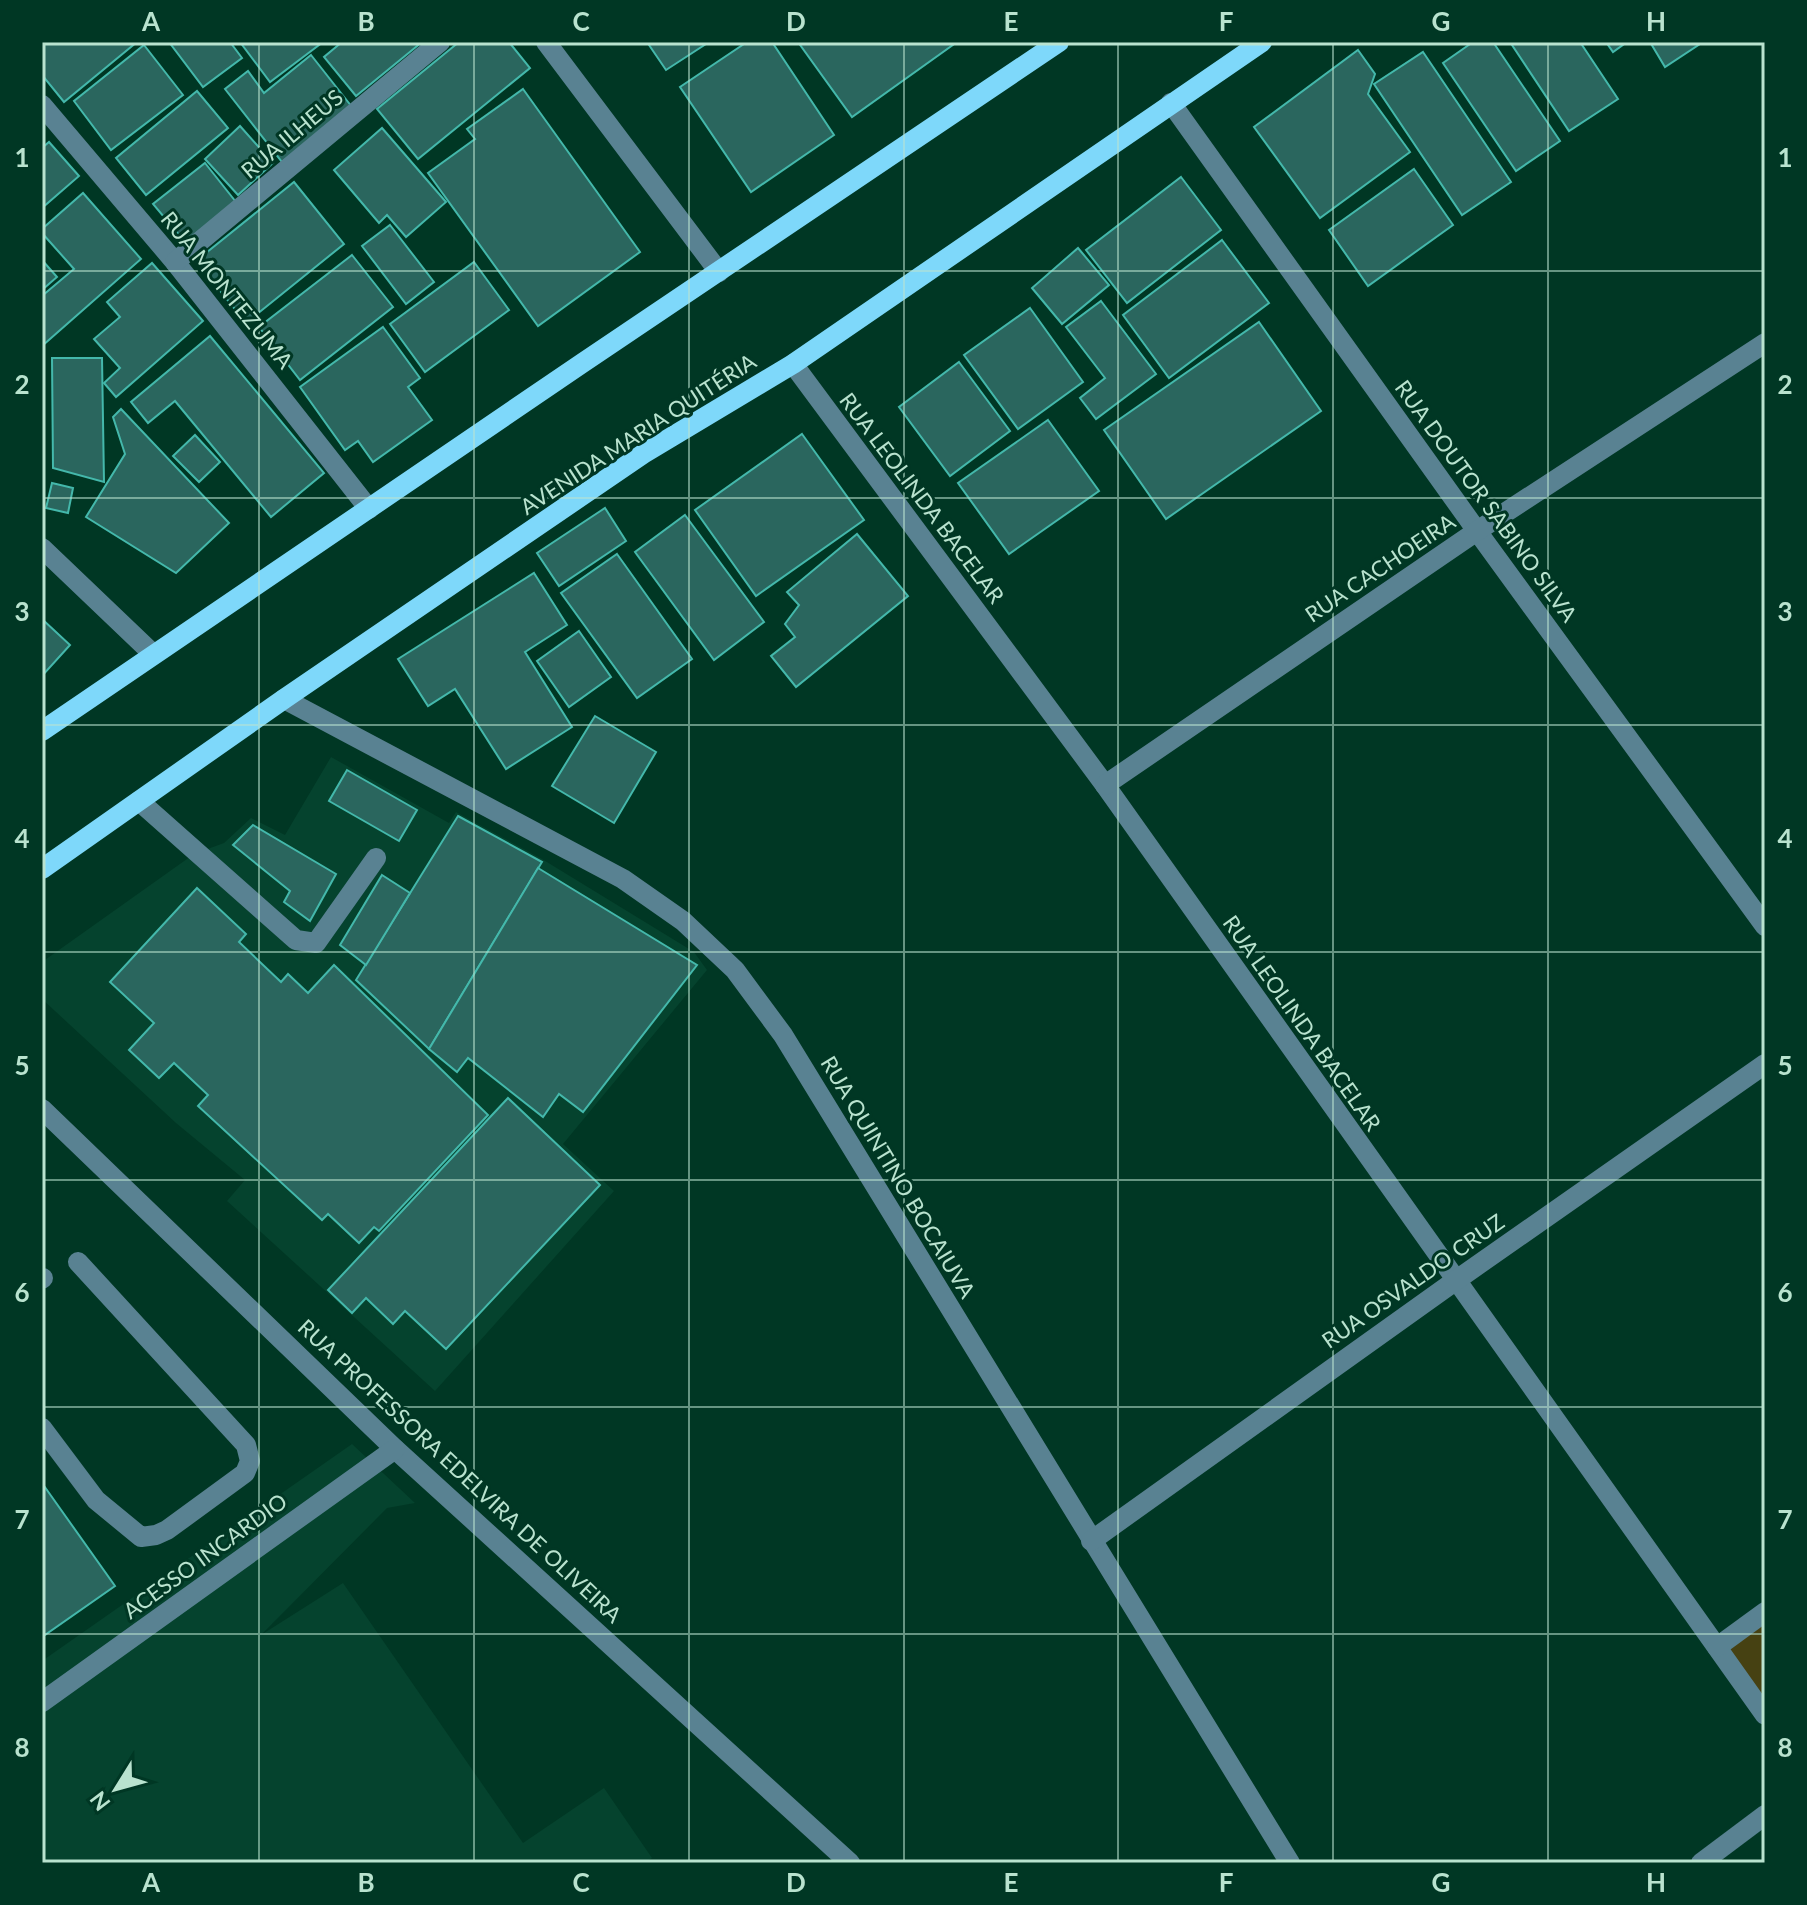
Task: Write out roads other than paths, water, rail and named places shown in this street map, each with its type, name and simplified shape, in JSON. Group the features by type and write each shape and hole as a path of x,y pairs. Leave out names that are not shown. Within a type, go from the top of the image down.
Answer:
{"main road":[{"path":"42,731 1059,42"},
{"name":"AVENIDA MARIA QUITÉRIA","path":"42,869 643,454 793,364 1262,42"}],"street":[{"name":"RUA ILHEUS","path":"175,262 440,42"},
{"path":"546,42 719,272"},
{"name":"RUA DOUTOR SABINO SILVA","path":"1171,103 1765,926"},
{"name":"RUA MONTEZUMA","path":"42,105 175,262 369,509"},
{"name":"RUA CACHOEIRA","path":"1105,785 1477,531 1765,343"},
{"name":"RUA LEOLINDA BACELAR","path":"793,364 1105,785 1765,1715"},
{"path":"42,548 153,654"},
{"name":"RUA QUINTINO BOCAIUVA","path":"284,699 623,879 683,921 735,970 783,1035 1290,1863"},
{"path":"139,801 296,940 316,943 376,858"},
{"name":"RUA OSVALDO CRUZ","path":"1091,1541 1765,1064"},
{"name":"RUA PROFESSORA EDELVIRA DE OLIVEIRA","path":"42,1109 395,1449 850,1863"},
{"path":"42,1428 96,1500 141,1537 167,1530 245,1473 250,1461 246,1445 78,1262"},
{"name":"ACESSO INCARDIO","path":"42,1702 395,1449"},
{"path":"1717,1647 1765,1612"},
{"path":"1701,1863 1765,1815"}]}
